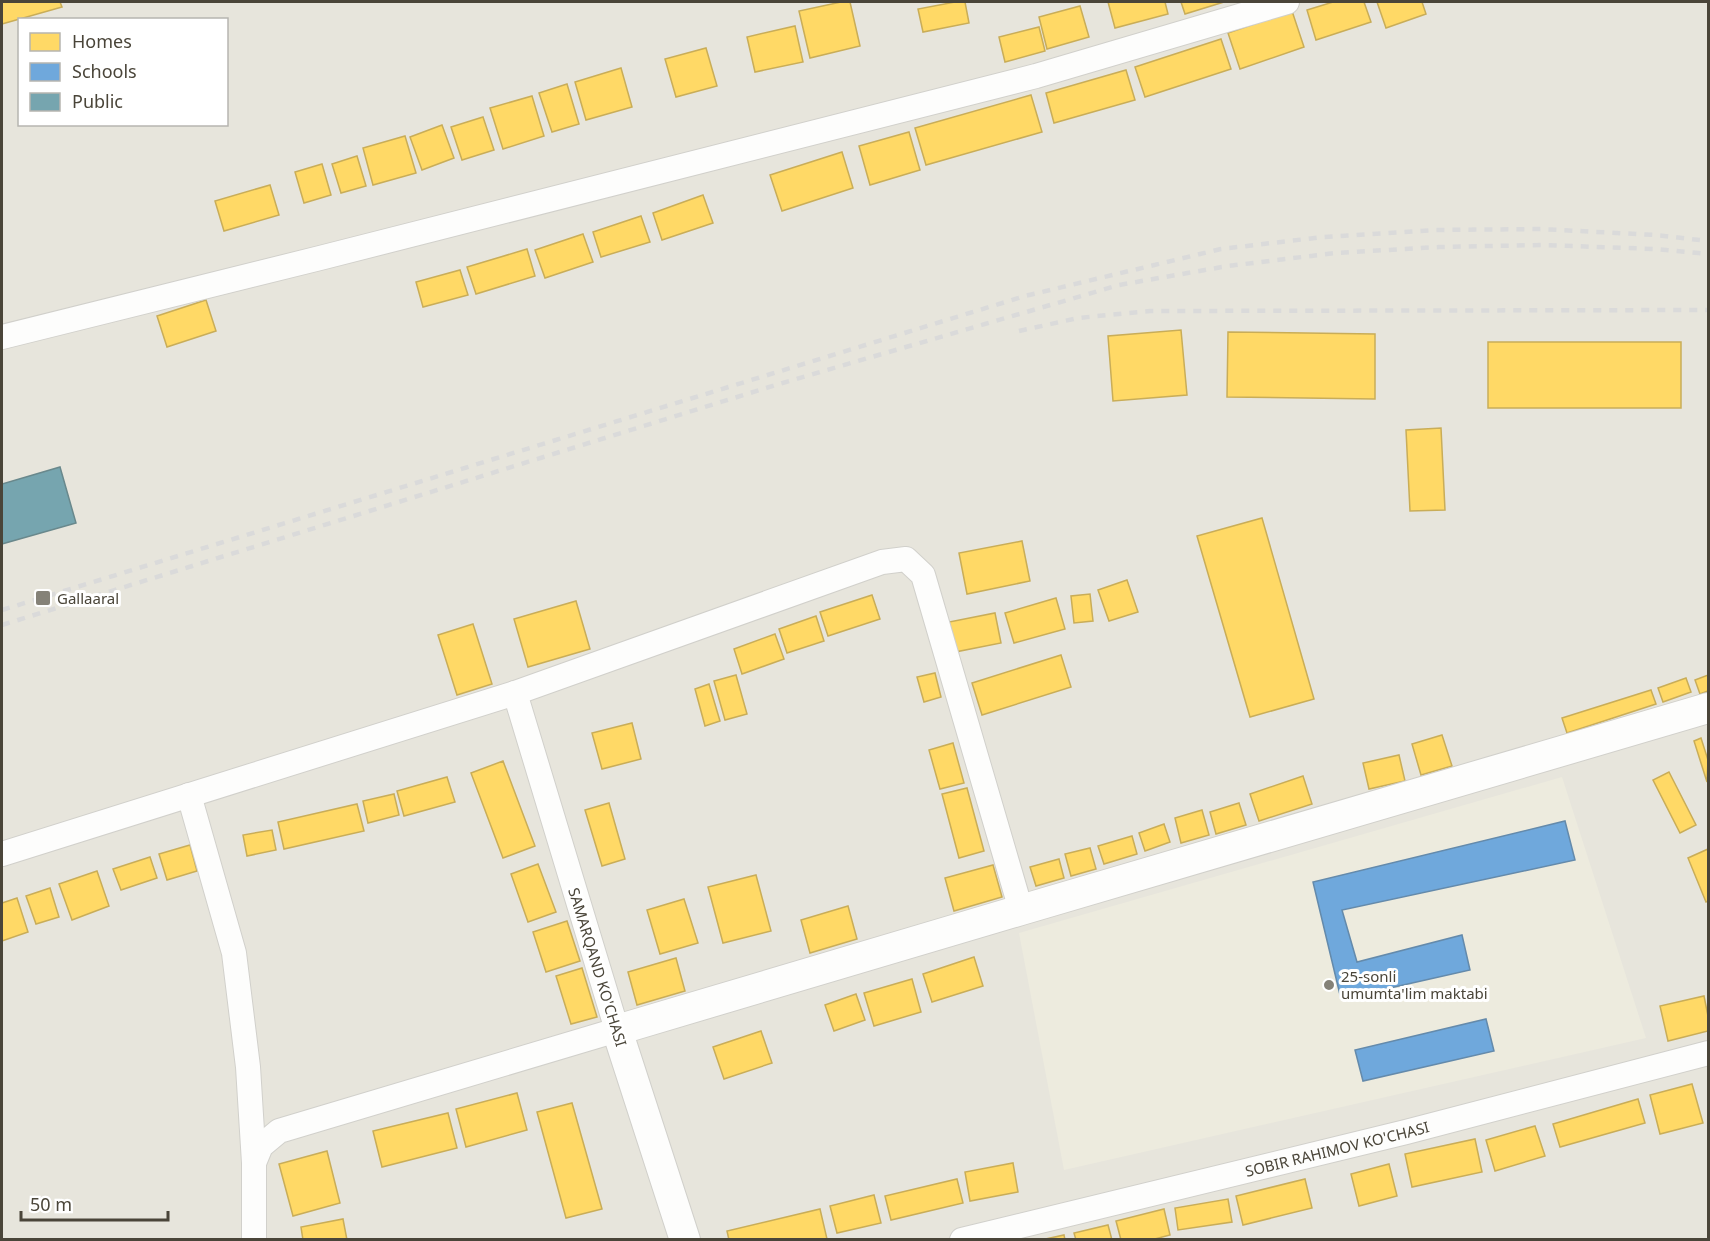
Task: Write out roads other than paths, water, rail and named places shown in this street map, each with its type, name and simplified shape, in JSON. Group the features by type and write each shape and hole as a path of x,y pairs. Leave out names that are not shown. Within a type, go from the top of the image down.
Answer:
{"street":[{"path":"2,337 1036,76 1287,2"},
{"path":"2,854 515,693 882,562 906,559 924,575 1021,910"},
{"name":"SAMARQAND KO'CHASI","path":"515,693 617,1030 686,1239"},
{"path":"254,1163 261,1146 279,1131 1708,708"},
{"path":"189,795 234,953 248,1067 254,1163 254,1239"},
{"name":"SOBIR RAHIMOV KO'CHASI","path":"962,1239 1406,1132 1708,1053"}],"railway":[{"path":"2,610 1025,296 1221,249 1323,237 1435,230 1541,229 1656,235 1708,241"},
{"path":"2,625 779,384 1119,285 1228,266 1335,253 1439,247 1542,245 1655,249 1708,254"},
{"path":"1019,331 1078,318 1150,311 1708,310"}],"place":[{"name":"Gallaaral","path":"43,598"},
{"name":"25-sonli umumta'lim maktabi","path":"1329,985"}]}
